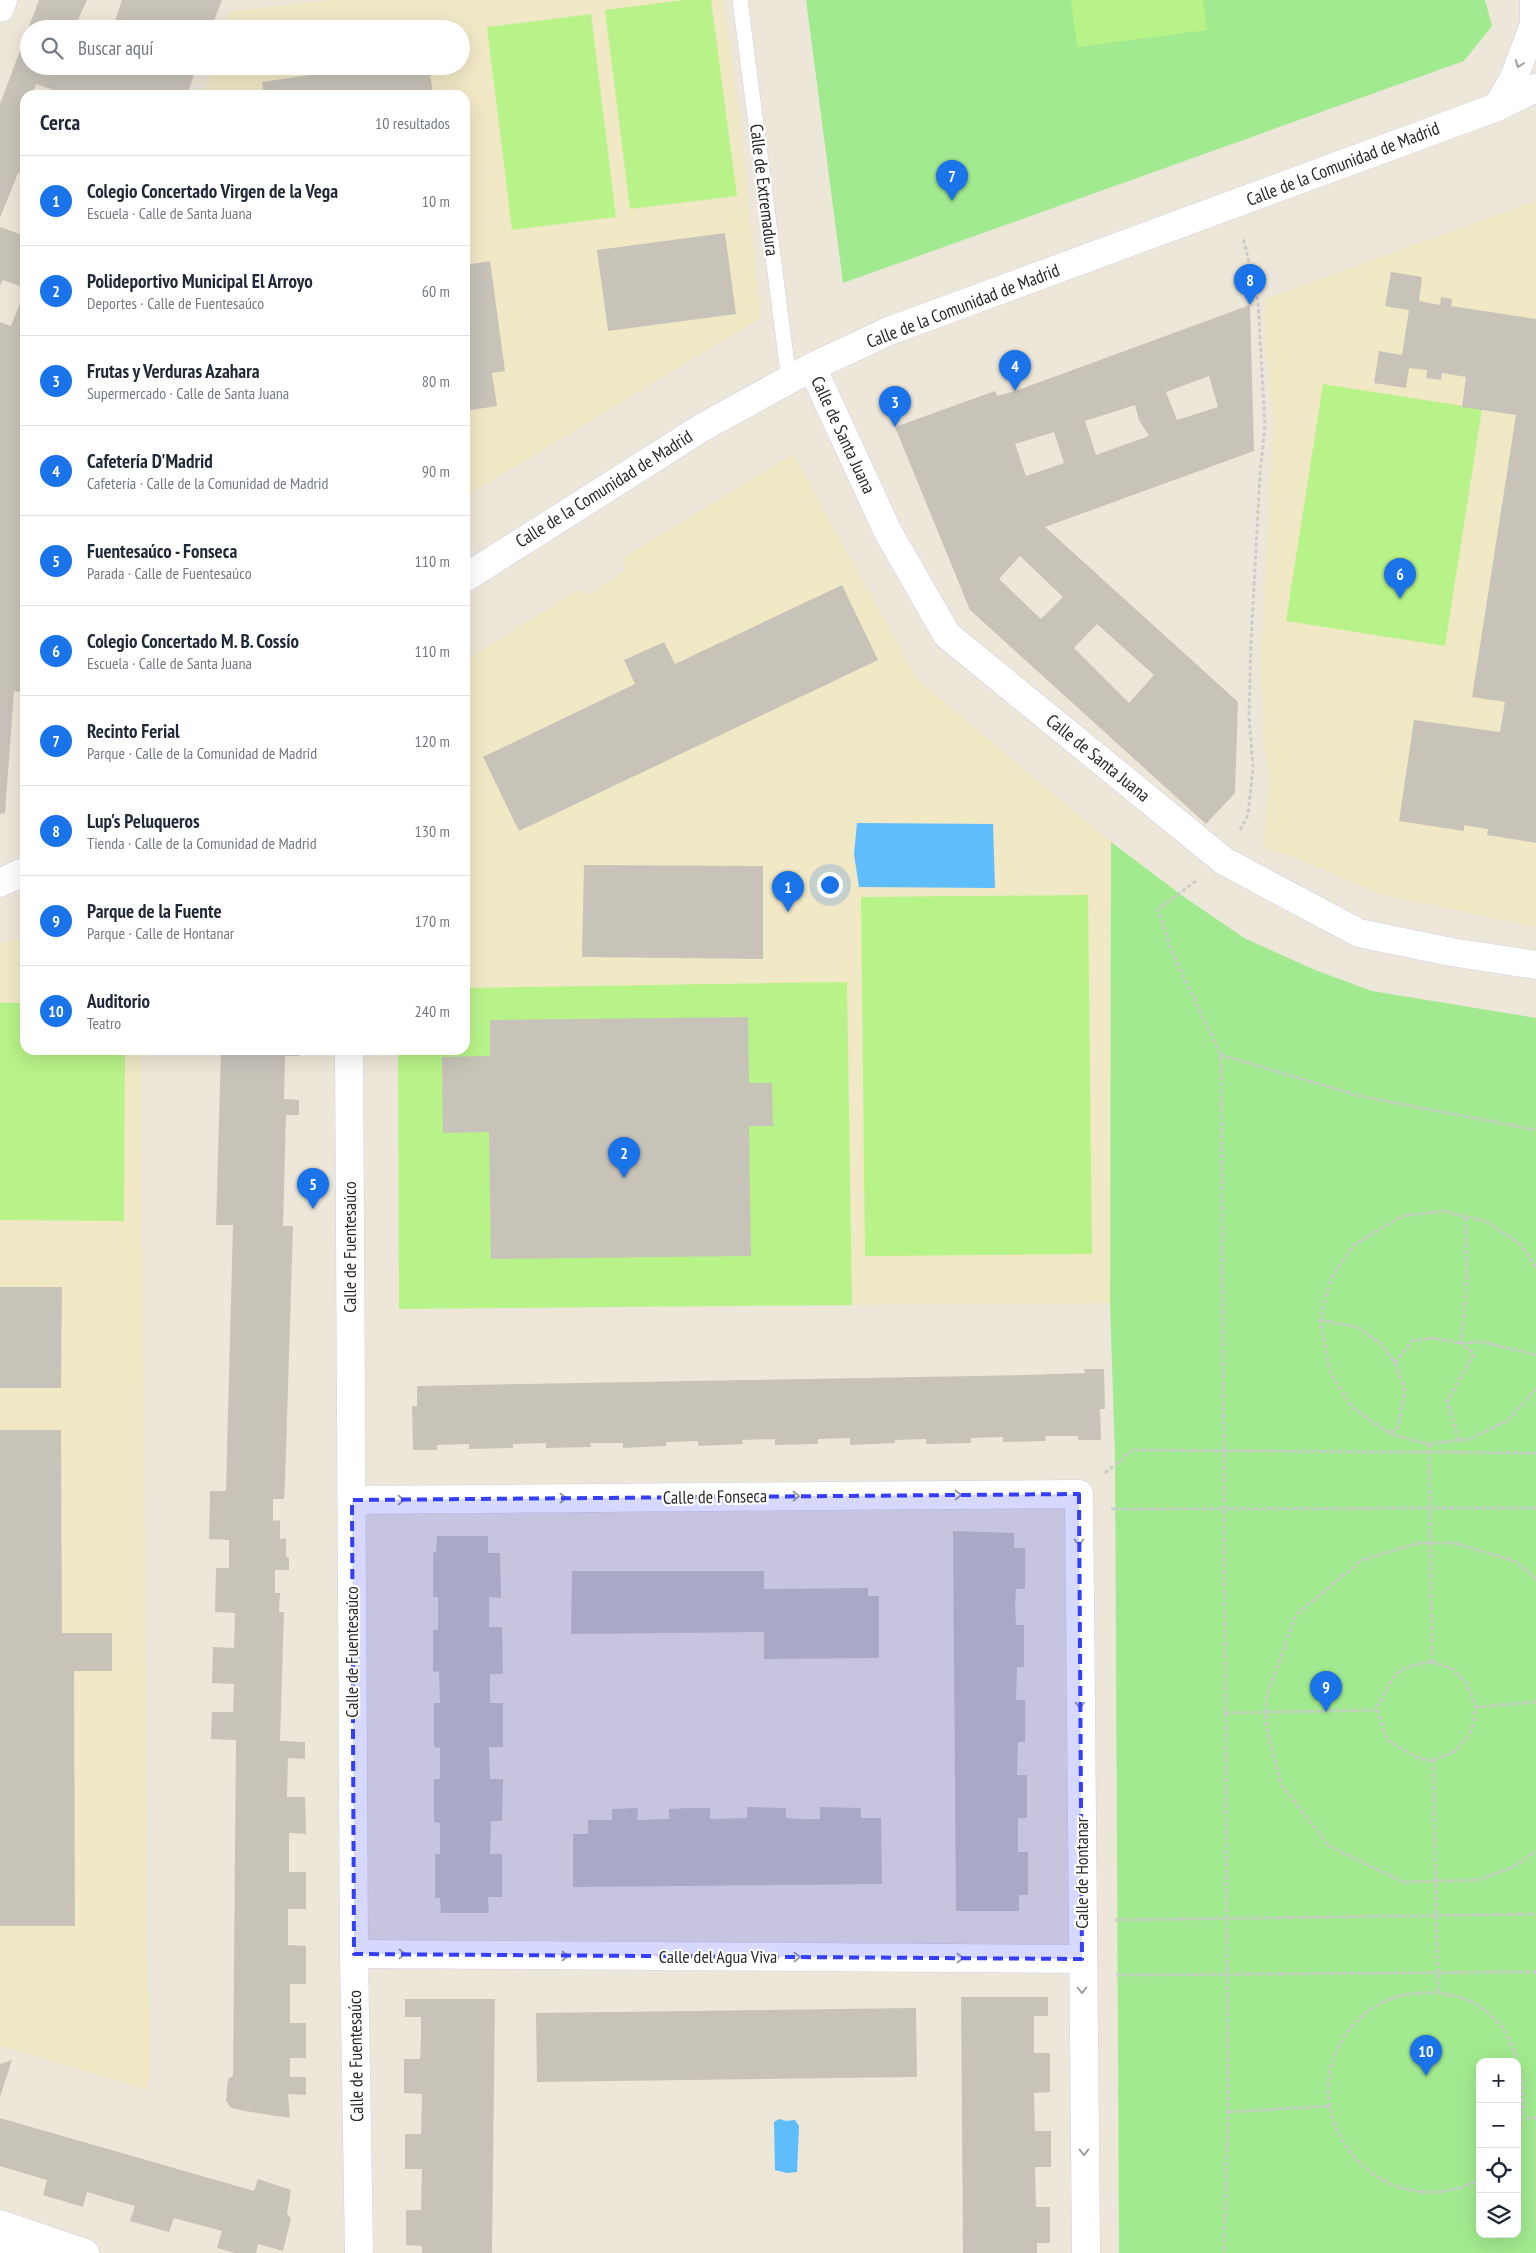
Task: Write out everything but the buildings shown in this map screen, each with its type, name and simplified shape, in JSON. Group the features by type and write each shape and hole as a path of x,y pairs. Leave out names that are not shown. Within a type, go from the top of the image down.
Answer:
{"street":[{"path":"0,8 3,0"},
{"path":"1497,107 1513,80 1534,25 1534,0"},
{"name":"Calle de la Comunidad de Madrid","path":"470,575 703,427 800,373 889,331 1236,205 1497,107 1536,88"},
{"name":"Calle de la Comunidad de Madrid","path":"1497,107 1536,109"},
{"name":"Calle de Santa Juana","path":"800,373 947,634 1224,861 1359,933 1451,952 1536,965"},
{"path":"0,883 20,873"},
{"name":"Calle de Fuentesaúco","path":"349,1055 354,1954 359,2253"},
{"name":"Calle de Fonseca","path":"352,1500 1079,1494"},
{"name":"Calle de Hontanar","path":"1079,1494 1086,2253"},
{"name":"Calle del Agua Viva","path":"354,1954 1082,1967"},
{"path":"0,2224 85,2253"},
{"path":"2,2253 56,2243"}],"lane":[{"name":"Calle de Extremadura","path":"740,0 800,373"}],"path":[{"path":"1224,2253 1228,2112 1221,1055 1174,956 1158,909 1224,861 1248,815 1253,768 1249,717 1251,642 1260,474 1266,425 1258,301 1236,205"},
{"path":"1221,1055 1360,1096 1536,1130"},
{"path":"1536,1267 1519,1244 1485,1221 1443,1211 1402,1216 1354,1245 1331,1278 1320,1320 1330,1372 1352,1406 1390,1434 1429,1444 1470,1439 1507,1421 1536,1389"},
{"path":"1461,1343 1467,1279 1465,1216"},
{"path":"1320,1320 1358,1327 1382,1344 1396,1363 1405,1390 1398,1427 1390,1434"},
{"path":"1396,1363 1412,1341 1432,1338 1461,1343 1482,1342 1536,1355"},
{"path":"1459,1440 1447,1401 1474,1354 1461,1343"},
{"path":"1429,1444 1428,1510 1432,1662"},
{"path":"1536,1453 1429,1454 1133,1450 1079,1494 1111,1509 1428,1510 1536,1508"},
{"path":"1536,1579 1517,1562 1455,1543 1419,1543 1362,1560 1296,1615 1267,1695 1266,1712 1266,1726 1281,1784 1328,1846 1403,1882 1479,1880 1513,1867 1536,1851"},
{"path":"1432,1662 1451,1668 1466,1682 1476,1707 1472,1730 1456,1751 1433,1760 1420,1759 1387,1740 1377,1710 1396,1672 1411,1664 1432,1662"},
{"path":"1476,1707 1536,1702"},
{"path":"1225,1713 1377,1710"},
{"path":"1433,1760 1438,1992"},
{"path":"1082,1920 1536,1914"},
{"path":"1082,1967 1227,1974 1536,1972"},
{"path":"1476,2180 1453,2189 1428,2192 1396,2186 1378,2178 1350,2153 1338,2133 1330,2106 1330,2078 1335,2056 1354,2025 1369,2010 1407,1993 1438,1992 1470,1999 1490,2011 1511,2032"},
{"path":"1228,2112 1330,2106"},
{"path":"1521,2132 1528,2112"},
{"path":"1527,2118 1536,2118"}],"highlighted area":[{"path":"1079,1494 1082,1959 354,1954 352,1500"}],"shaded area":[{"path":"332,0 723,0 735,79 761,318 470,494 470,90 205,90 210,75 470,75 470,20 228,20 231,11"},
{"path":"1536,201 1536,927 1382,895 1289,855 1263,848 1270,777 1262,733 1264,726 1261,663 1274,418 1265,347 1265,299"},
{"path":"793,454 917,679 1111,842 1110,1303 852,1305 847,983 470,988 470,658 579,589 588,595 624,571 624,557"},
{"path":"20,938 20,1055 141,1055 149,2090 0,2046 0,944"}],"green space":[{"path":"684,0 711,0 737,196 630,209 605,10"},
{"path":"806,0 1485,0 1492,26 1464,61 843,283"},
{"path":"1071,0 1203,0 1207,30 1077,47"},
{"path":"591,14 616,217 512,230 487,27"},
{"path":"1323,384 1482,409 1445,646 1286,621"},
{"path":"1111,842 1180,894 1244,938 1315,970 1372,991 1536,1018 1536,2253 1119,2253 1115,1457 1110,1303"},
{"path":"1088,895 1092,1254 865,1256 861,897"},
{"path":"847,982 852,1305 399,1309 398,1055 470,1055 470,988"},
{"path":"0,1003 20,1003 20,1055 125,1055 124,1221 0,1220"}],"water":[{"path":"857,823 993,824 995,888 859,887 854,854"},
{"path":"779,2119 786,2121 795,2120 799,2126 797,2172 787,2173 775,2170 774,2122"}],"place":[{"name":"Recinto Ferial","path":"952,201"},
{"name":"Lup's Peluqueros","path":"1250,305"},
{"name":"Cafetería D'Madrid","path":"1015,391"},
{"name":"Frutas y Verduras Azahara","path":"895,427"},
{"name":"Colegio Concertado M. B. Cossío","path":"1400,599"},
{"name":"Colegio Concertado Virgen de la Vega","path":"788,912"},
{"name":"Polideportivo Municipal El Arroyo","path":"624,1178"},
{"name":"Fuentesaúco - Fonseca","path":"313,1209"},
{"name":"Parque de la Fuente","path":"1326,1712"},
{"name":"Auditorio","path":"1426,2076"}]}
